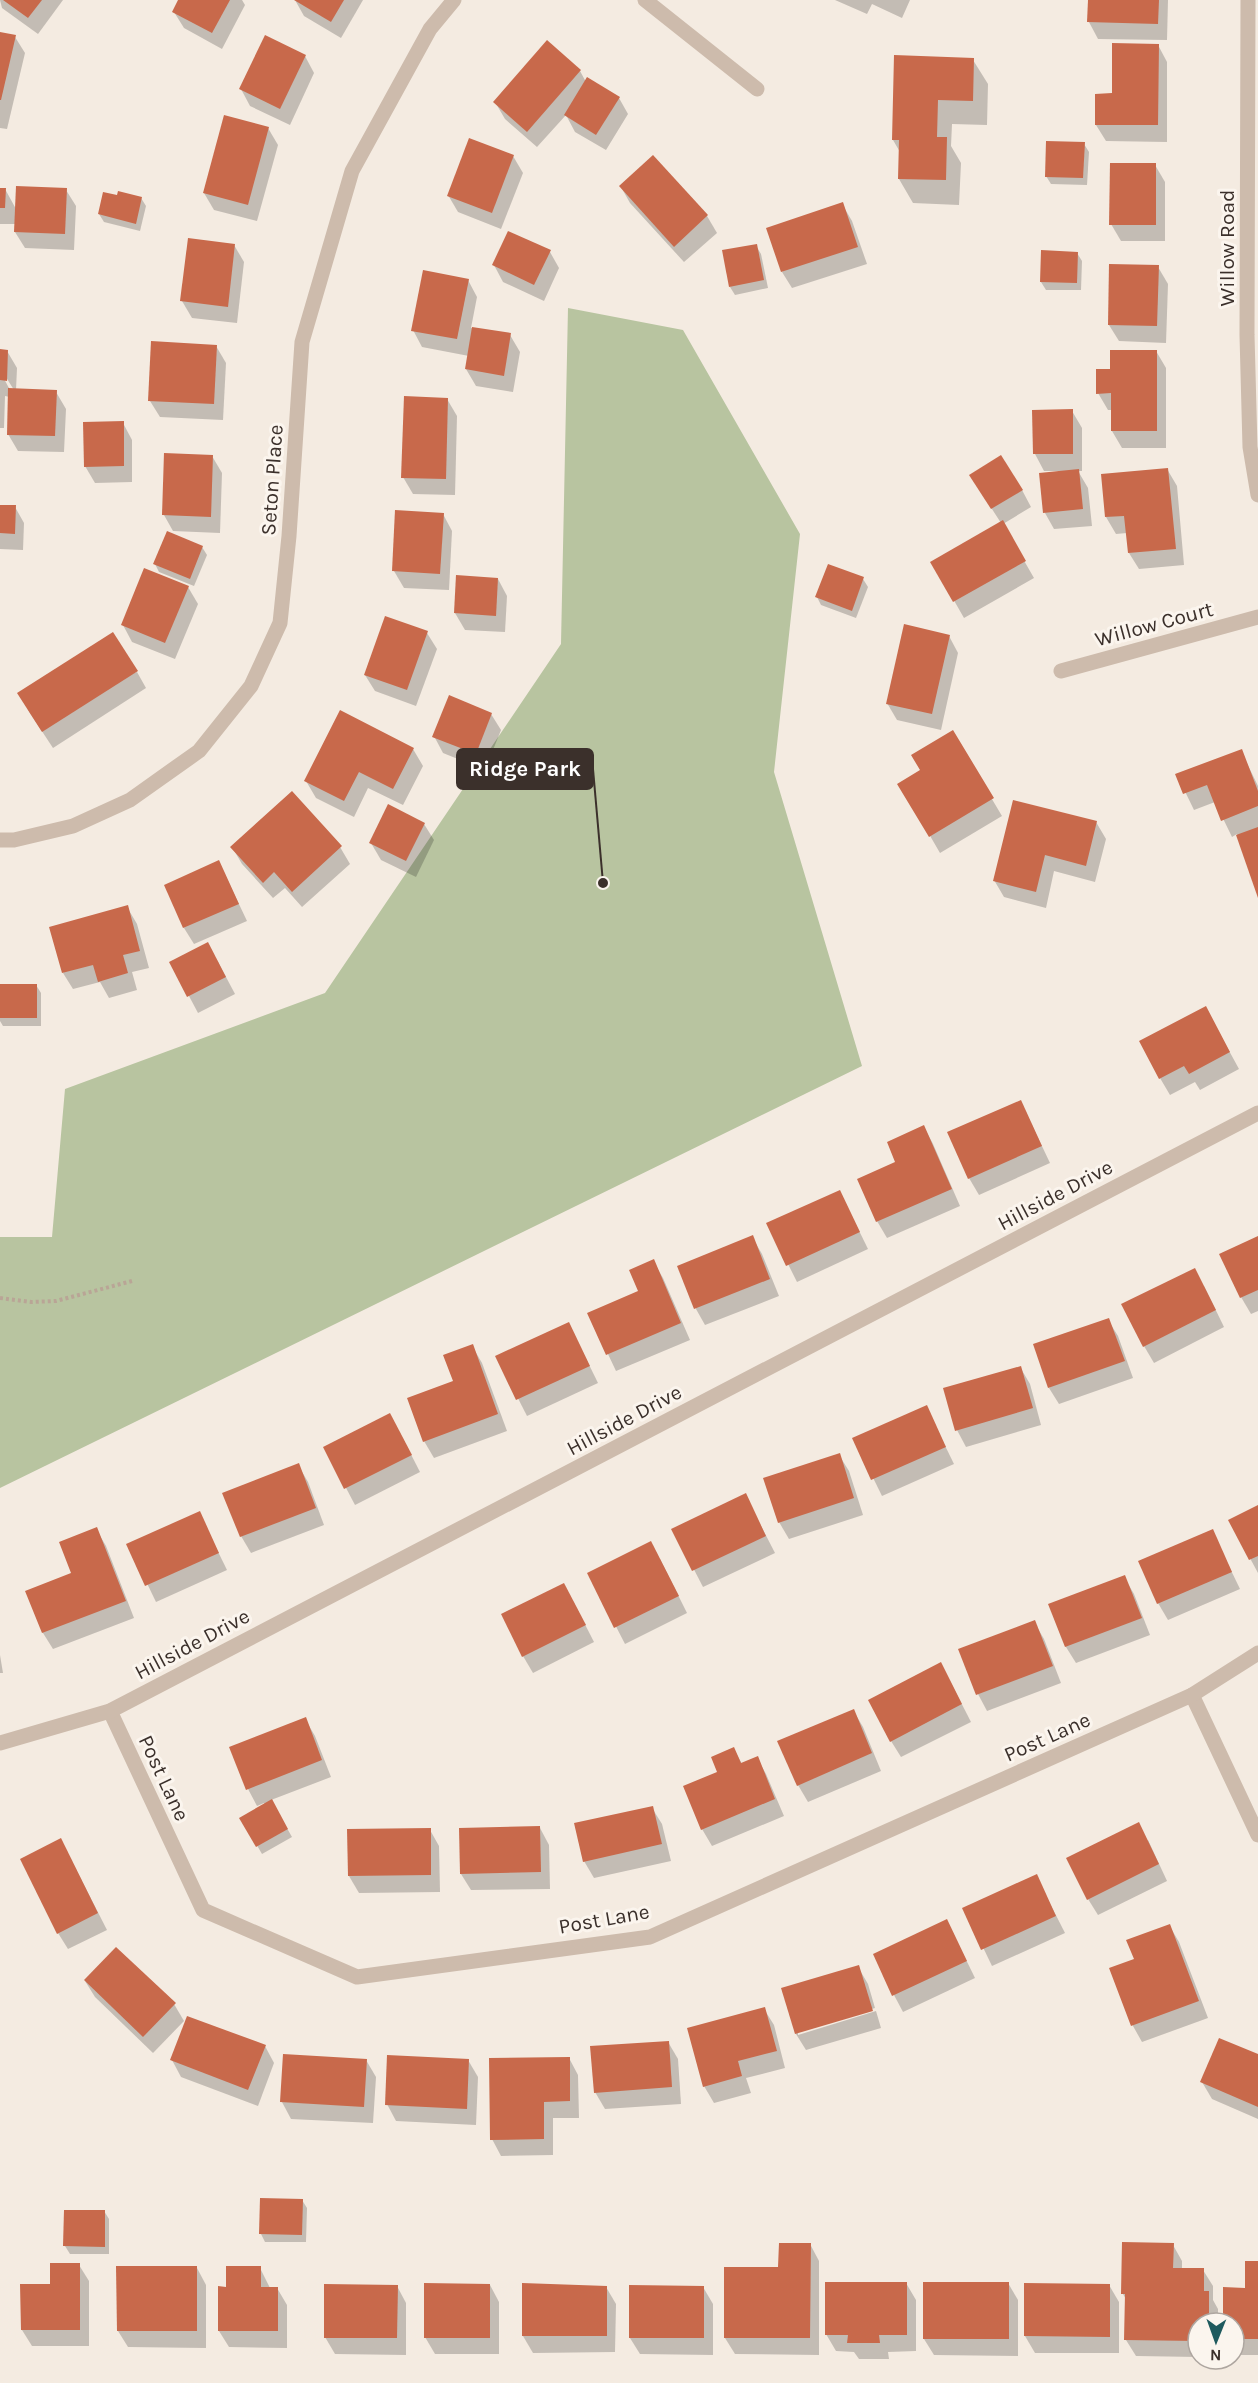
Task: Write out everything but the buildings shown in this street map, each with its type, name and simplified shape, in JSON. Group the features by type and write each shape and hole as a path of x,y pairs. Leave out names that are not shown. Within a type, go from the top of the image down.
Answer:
{"street":[{"name":"Seton Place","path":"0,840 14,840 73,826 130,800 199,751 252,686 280,623 289,536 302,342 352,171 430,29 454,0"},
{"path":"645,0 757,89"},
{"name":"Willow Road","path":"1248,0 1247,335 1250,447 1258,495"},
{"name":"Willow Court","path":"1061,671 1258,617"},
{"name":"Hillside Drive","path":"0,1743 110,1711 1258,1113"},
{"name":"Post Lane","path":"110,1711 203,1910 357,1977 650,1936 1192,1695 1258,1653"},
{"path":"1192,1695 1258,1835"}],"path":[{"path":"0,1298 31,1302 56,1301 132,1281"}],"green space":[{"path":"568,308 683,330 800,534 774,772 862,1066 0,1488 0,1237 52,1237 65,1089 325,993 561,644"}],"place":[{"name":"Ridge Park","path":"603,883"}]}
